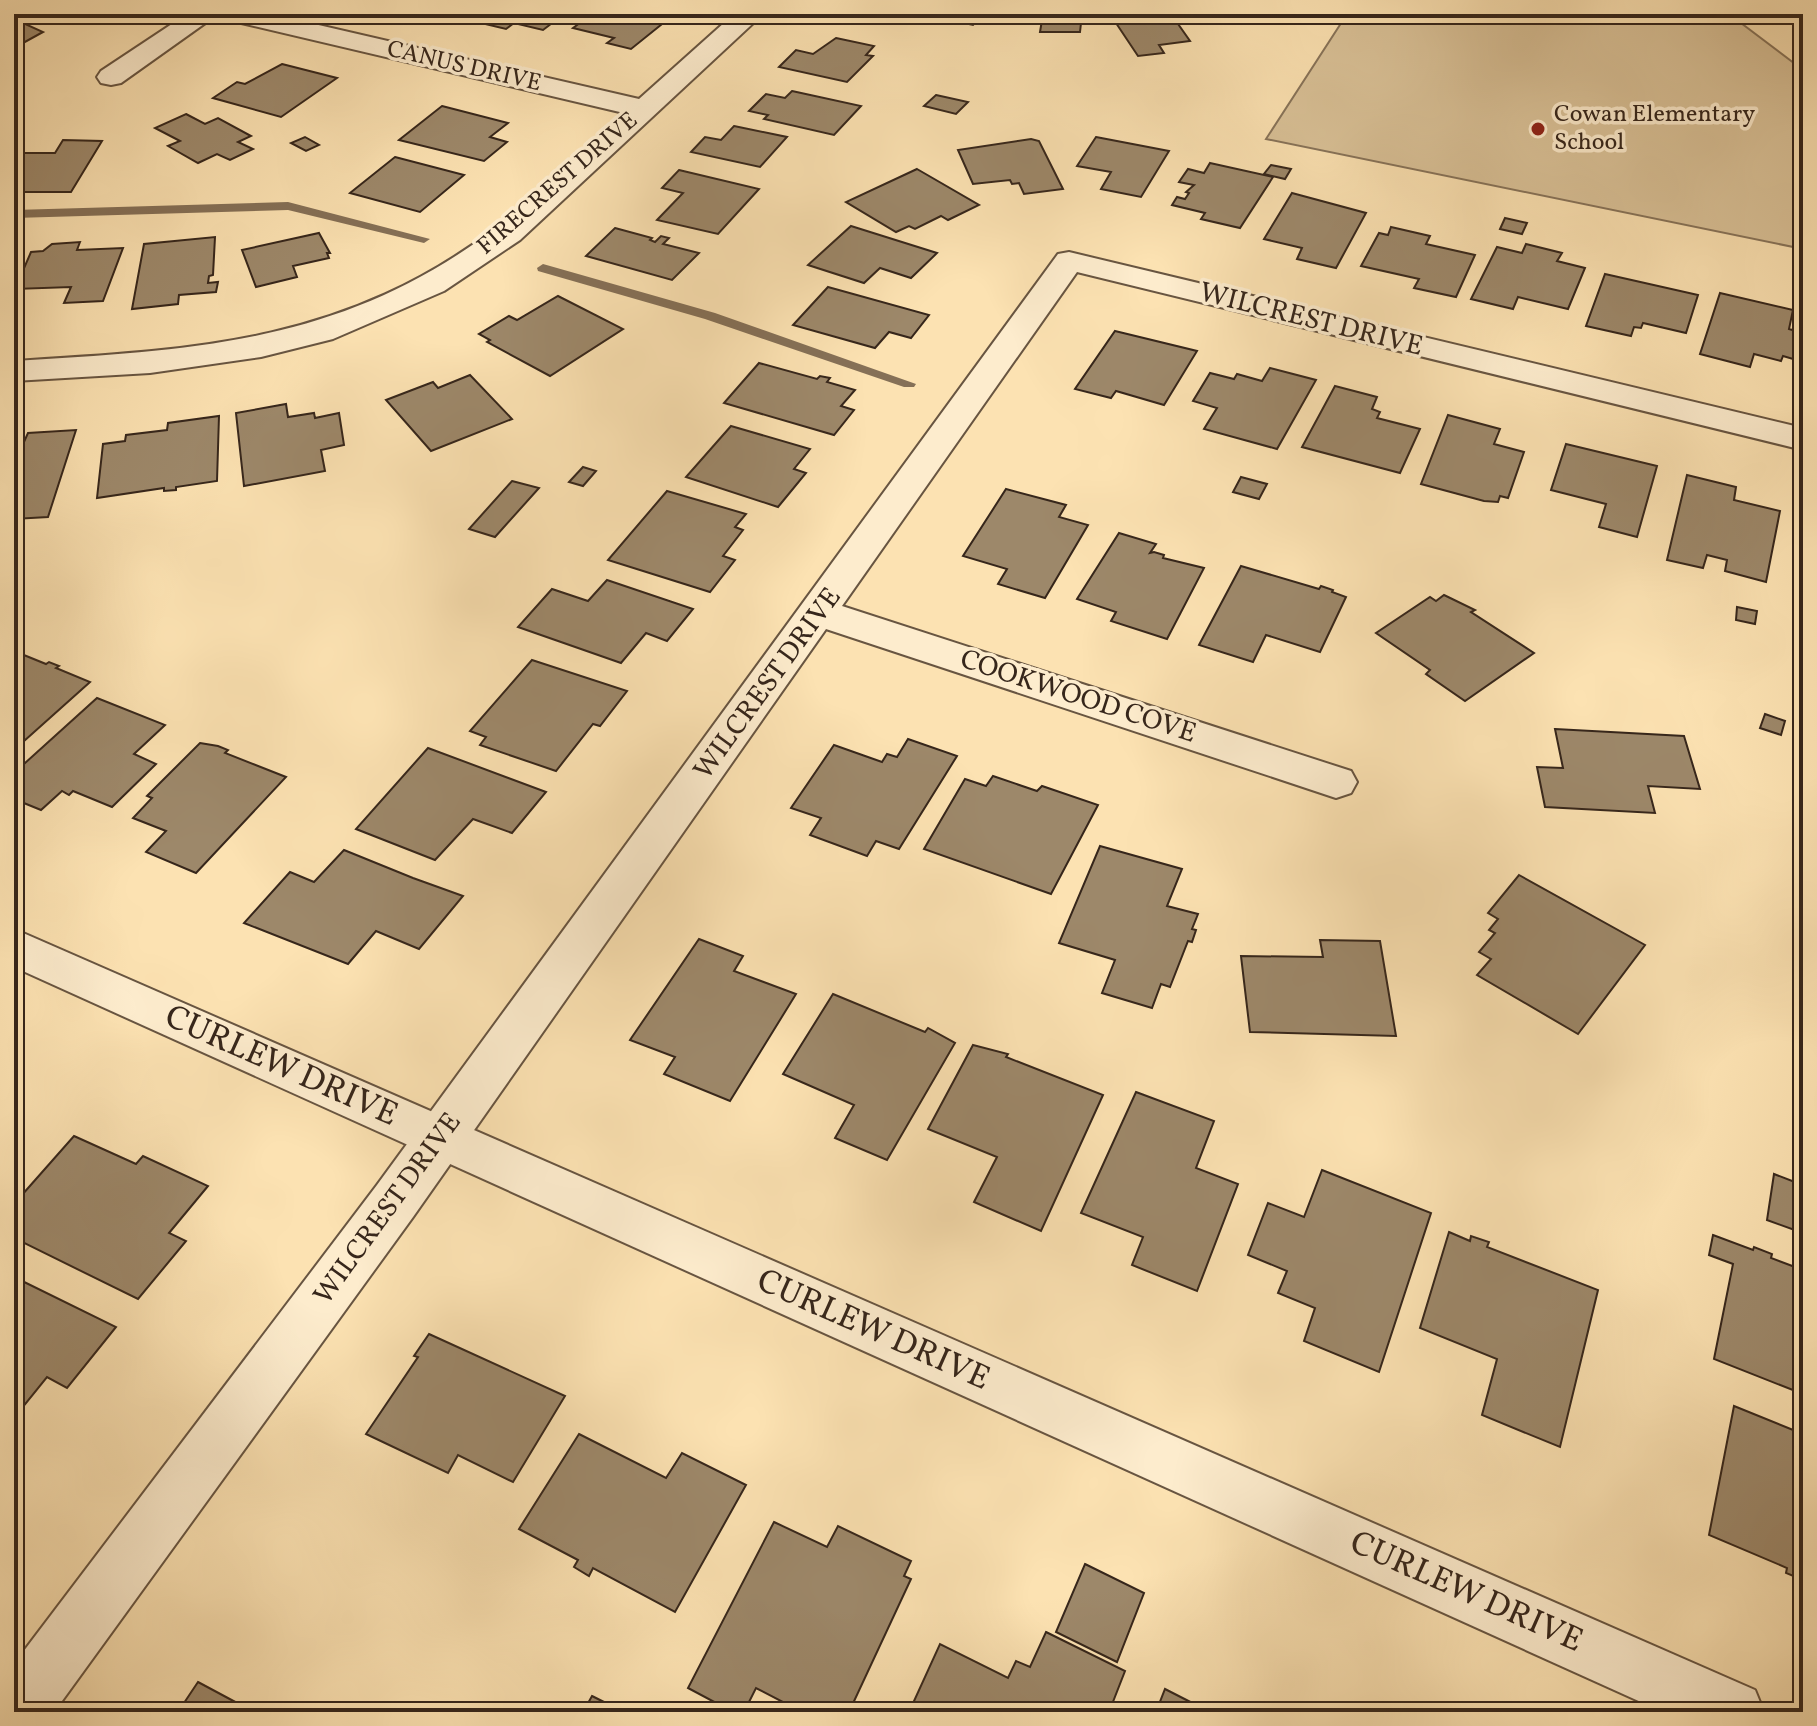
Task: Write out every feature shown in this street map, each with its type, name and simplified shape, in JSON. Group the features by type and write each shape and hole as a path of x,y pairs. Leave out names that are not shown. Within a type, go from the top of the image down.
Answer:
{"street":[{"path":"111,77 205,14"},
{"name":"CANUS DRIVE","path":"237,14 644,109"},
{"name":"FIRECREST DRIVE","path":"14,371 199,358 261,347 321,332 433,284 509,233 750,14"},
{"name":"WILCREST DRIVE","path":"16,1712 440,1138 820,613 1069,261 1803,439"},
{"name":"COOKWOOD COVE","path":"820,613 1336,782"},
{"name":"CURLEW DRIVE","path":"14,947 1733,1712"}],"shaded area":[{"name":"Cowan Elementary School","path":"1347,14 1729,14 1803,70 1803,249 1266,139"}],"building":[{"path":"14,14 44,14 25,24 43,32 14,48"},
{"path":"488,14 564,14 543,30 514,23 506,29 477,22"},
{"path":"592,14 641,14 667,20 631,49 607,43 614,38 573,28"},
{"path":"923,14 983,14 973,25"},
{"path":"1043,14 1082,14 1080,32 1040,32"},
{"path":"1110,14 1171,14 1190,41 1159,45 1164,53 1138,56"},
{"path":"836,38 874,46 866,55 873,56 847,82 779,67 796,50 813,54"},
{"path":"282,64 337,78 281,117 213,98 237,82 245,84"},
{"path":"792,91 861,106 834,135 764,119 768,115 749,111 766,94 785,98"},
{"path":"936,95 968,102 956,114 924,106"},
{"path":"442,106 508,123 490,137 507,142 484,161 399,140"},
{"path":"186,114 205,124 218,118 251,136 238,142 253,149 230,160 217,154 198,163 168,146 180,141 155,128"},
{"path":"734,126 787,137 760,167 691,152 705,137 721,140"},
{"path":"305,137 319,145 306,151 291,143"},
{"path":"1096,137 1169,151 1141,197 1101,189 1111,172 1077,166"},
{"path":"1031,139 1039,141 1063,189 1024,194 1019,183 1012,184 1010,180 973,184 958,150"},
{"path":"63,140 102,141 71,192 14,192 14,153 55,153"},
{"path":"395,157 464,175 420,212 350,193"},
{"path":"1210,163 1273,177 1240,228 1201,219 1205,213 1172,205 1177,197 1185,199 1189,193 1186,192 1194,185 1179,182 1188,169 1204,173"},
{"path":"1271,165 1291,169 1285,179 1264,174"},
{"path":"917,169 979,205 948,220 941,216 915,229 909,226 896,232 846,202"},
{"path":"679,170 759,189 718,234 657,220 683,193 662,188"},
{"path":"1292,193 1366,213 1336,268 1297,259 1302,248 1264,239"},
{"path":"1505,218 1527,223 1522,234 1500,229"},
{"path":"851,226 937,253 911,278 880,268 864,283 808,265"},
{"path":"1391,227 1430,236 1426,244 1475,255 1456,297 1414,288 1419,279 1361,266 1379,233 1388,235"},
{"path":"615,228 652,238 650,240 655,242 661,236 669,238 663,244 699,253 672,280 586,256"},
{"path":"319,233 330,253 327,253 329,258 293,266 297,277 256,287 242,250"},
{"path":"215,237 213,275 209,276 208,283 218,282 216,292 179,295 178,304 132,309 144,244"},
{"path":"80,242 77,250 123,248 103,301 64,303 71,287 15,289 31,252 43,251 52,244"},
{"path":"1526,244 1562,253 1557,261 1585,268 1568,309 1518,297 1513,309 1471,299 1497,247 1522,253"},
{"path":"1605,274 1698,295 1686,333 1643,323 1641,328 1634,327 1631,336 1586,326"},
{"path":"828,287 929,315 911,338 889,332 875,348 793,325"},
{"path":"1720,293 1793,310 1789,329 1803,333 1803,362 1783,356 1781,361 1754,354 1750,367 1700,354"},
{"path":"558,296 623,329 550,376 487,342 490,340 479,334 509,316 517,320"},
{"path":"1115,331 1197,351 1164,405 1116,391 1111,398 1075,389"},
{"path":"759,363 817,379 820,376 830,378 827,382 855,390 841,406 854,410 834,435 724,403"},
{"path":"1270,368 1316,380 1277,449 1204,429 1217,408 1193,401 1210,373 1234,379 1237,374 1262,381"},
{"path":"470,375 512,419 431,451 386,400 433,382 438,388"},
{"path":"1335,386 1377,397 1372,409 1380,412 1377,418 1420,429 1400,473 1302,447"},
{"path":"286,404 288,417 314,413 315,418 339,413 344,445 321,450 325,471 244,486 236,413"},
{"path":"1448,415 1500,429 1494,444 1524,452 1508,498 1500,496 1498,502 1484,501 1421,484"},
{"path":"219,416 217,481 176,487 176,490 164,491 164,488 97,498 103,444 125,441 126,435 167,430 168,423"},
{"path":"731,426 810,449 794,469 806,473 778,507 686,477"},
{"path":"76,430 48,517 14,519 14,464 28,433"},
{"path":"1566,444 1657,466 1637,537 1599,527 1606,504 1551,490"},
{"path":"583,467 596,471 583,486 569,482"},
{"path":"1687,475 1736,487 1734,500 1780,511 1766,582 1725,571 1727,560 1707,555 1703,568 1667,560"},
{"path":"1241,477 1267,484 1259,499 1233,492"},
{"path":"512,481 539,488 495,537 469,529"},
{"path":"1006,489 1066,505 1059,517 1088,525 1045,598 998,584 1007,569 963,556"},
{"path":"667,491 746,514 735,527 743,530 723,556 735,560 710,592 608,560"},
{"path":"1119,533 1156,544 1150,553 1204,568 1167,639 1111,621 1116,612 1077,599"},
{"path":"1241,566 1319,589 1321,586 1346,597 1320,652 1266,635 1253,662 1199,645"},
{"path":"607,580 693,609 667,641 646,633 621,663 518,627 552,589 588,601"},
{"path":"1444,595 1475,610 1471,612 1534,653 1465,701 1426,674 1430,670 1376,633 1430,597 1436,601"},
{"path":"1737,607 1757,611 1755,624 1736,620"},
{"path":"14,651 59,666 56,668 90,682 14,750"},
{"path":"532,660 627,691 600,726 593,724 556,771 480,745 486,737 470,731"},
{"path":"97,698 165,725 134,754 156,764 112,807 73,791 69,795 62,791 41,810 14,799 14,773"},
{"path":"1765,714 1785,721 1781,735 1760,728"},
{"path":"1555,729 1684,736 1700,789 1648,786 1655,813 1545,807 1537,767 1563,768"},
{"path":"908,739 957,756 899,849 876,841 867,856 810,835 821,818 791,808 834,745 882,762 887,754 897,757"},
{"path":"200,743 218,746 228,750 225,753 286,777 196,873 146,852 166,831 133,818 152,798 147,796"},
{"path":"428,748 546,792 512,833 473,819 435,860 356,829"},
{"path":"993,776 1037,791 1042,786 1098,805 1051,894 924,849 965,779 986,786"},
{"path":"1100,846 1182,869 1167,906 1198,914 1192,929 1196,930 1192,942 1188,941 1170,987 1161,984 1152,1008 1102,993 1115,960 1059,943"},
{"path":"344,850 463,896 419,949 376,931 348,964 244,923 290,872 314,882"},
{"path":"1519,875 1645,945 1578,1034 1477,975 1491,959 1479,952 1495,933 1489,930 1498,919 1488,913"},
{"path":"699,939 743,956 734,971 796,994 730,1101 664,1074 675,1057 630,1040"},
{"path":"1320,940 1380,941 1396,1036 1250,1032 1241,956 1323,957"},
{"path":"833,994 925,1032 928,1028 955,1043 887,1160 835,1138 854,1105 783,1074"},
{"path":"1803,1023 1803,1089 1794,1086 1794,1074"},
{"path":"973,1045 1008,1054 1006,1057 1103,1095 1041,1231 974,1202 997,1157 928,1129"},
{"path":"1136,1092 1214,1121 1196,1168 1238,1184 1197,1291 1132,1265 1143,1237 1081,1213"},
{"path":"74,1136 136,1164 143,1156 208,1186 169,1233 186,1241 138,1299 14,1238 14,1204"},
{"path":"1803,1163 1803,1233 1767,1220 1774,1174 1800,1184"},
{"path":"1322,1170 1431,1213 1379,1372 1304,1341 1315,1308 1278,1293 1287,1271 1248,1255 1268,1203 1304,1217"},
{"path":"1449,1232 1470,1241 1471,1236 1489,1242 1487,1247 1598,1290 1560,1447 1482,1415 1497,1359 1420,1328"},
{"path":"1713,1235 1772,1254 1771,1258 1803,1270 1803,1394 1714,1359 1733,1264 1709,1255"},
{"path":"14,1277 116,1327 67,1388 47,1377 14,1418"},
{"path":"429,1334 565,1396 513,1482 458,1455 448,1473 366,1434 418,1357 414,1356"},
{"path":"1734,1406 1803,1434 1803,1580 1786,1573 1787,1568 1709,1535"},
{"path":"579,1434 666,1478 682,1453 746,1485 675,1612 593,1568 589,1576 574,1567 578,1560 519,1529"},
{"path":"774,1522 827,1547 838,1526 911,1561 904,1576 911,1579 849,1712 802,1712 756,1688 744,1712 733,1712 688,1688"},
{"path":"1085,1564 1144,1593 1117,1662 1056,1632"},
{"path":"1046,1632 1125,1671 1109,1712 909,1712 940,1644 1008,1678 1016,1661 1030,1667"},
{"path":"198,1682 254,1712 178,1712"},
{"path":"1165,1689 1210,1712 1156,1712"},
{"path":"592,1696 624,1712 583,1712"}],"waterway":[{"path":"14,214 288,206 424,239"},
{"path":"543,268 710,316 909,384"}],"place":[{"name":"Cowan Elementary School","path":"1538,129"}]}
